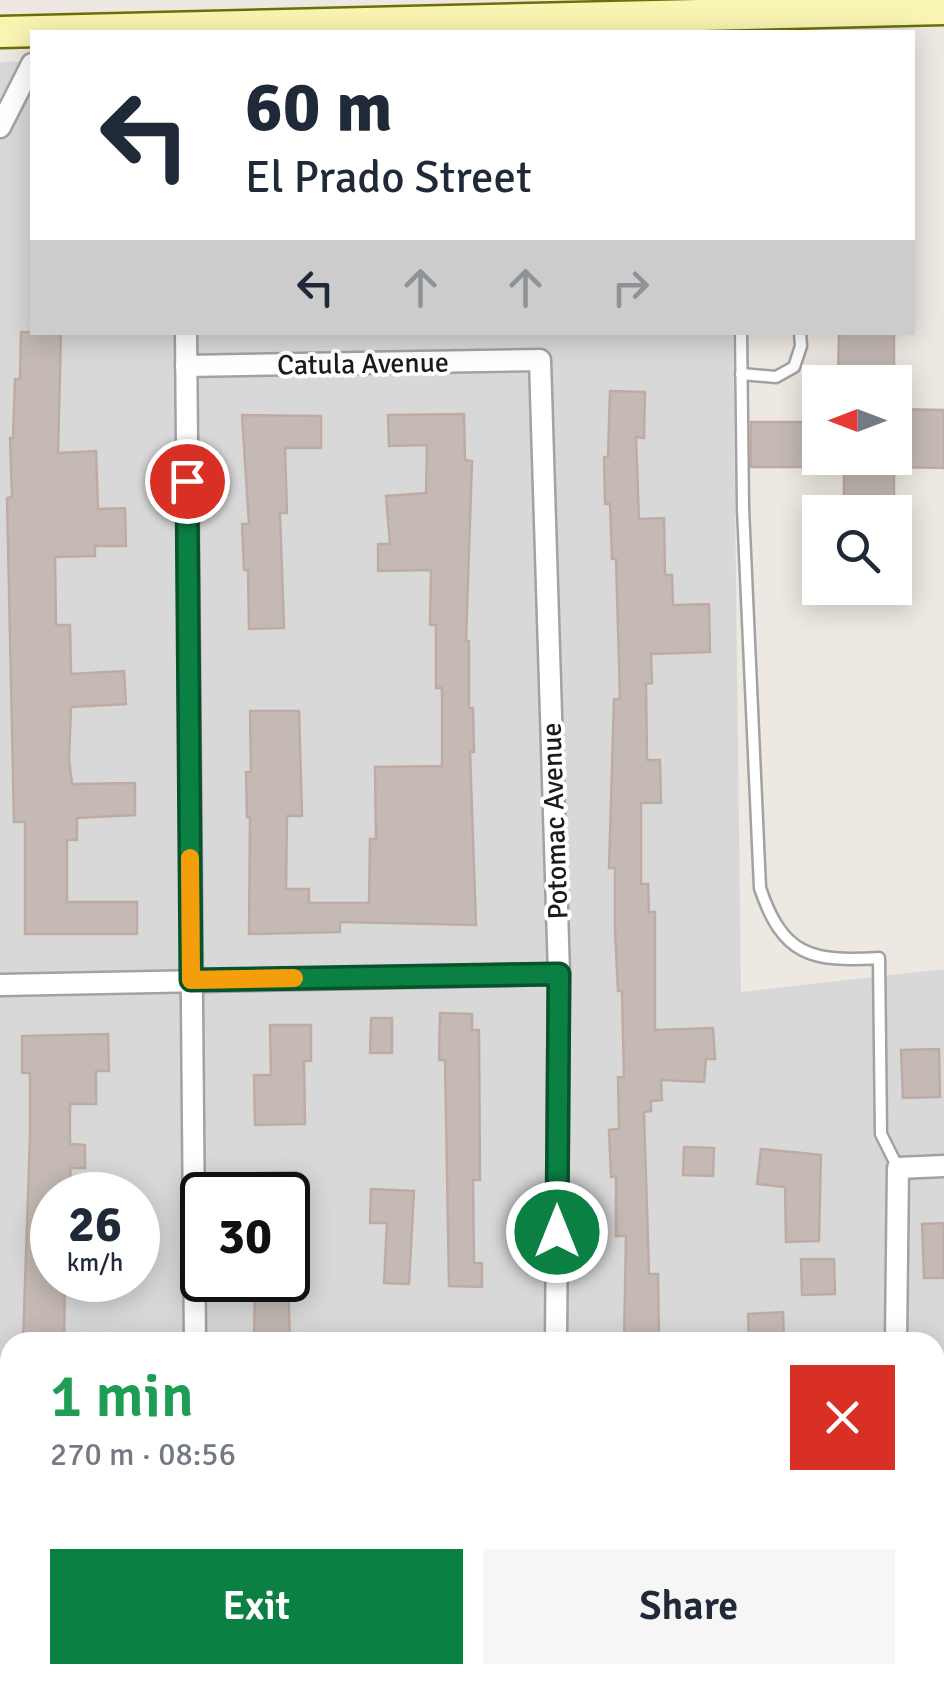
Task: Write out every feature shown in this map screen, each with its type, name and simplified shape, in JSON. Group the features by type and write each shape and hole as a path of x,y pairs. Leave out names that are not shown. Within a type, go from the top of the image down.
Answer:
{"main road":[{"path":"138,30 741,24 895,5 944,9"},
{"path":"0,32 30,32"}],"street":[{"path":"0,127 30,68"},
{"path":"186,335 195,1332"},
{"name":"Catula Avenue","path":"186,366 540,360"},
{"name":"Potomac Avenue","path":"540,360 559,974 556,1332"},
{"path":"0,985 559,974"},
{"path":"896,1332 898,1168 944,1166"}],"lane":[{"path":"740,335 743,508 760,888 772,922 787,942 812,954 850,960 880,958 881,1134 898,1168"},
{"path":"741,374 776,377 794,367 800,335"}],"shaded area":[{"path":"30,61 30,335 733,335 741,992 944,969 944,1332 0,1332 0,62"}],"building":[{"path":"21,332 61,335 58,453 96,451 98,509 125,508 126,546 95,546 95,556 55,557 56,625 70,625 71,674 124,671 126,704 71,707 72,784 135,783 135,815 77,818 77,840 67,840 67,902 137,902 137,934 25,934 25,822 14,822 7,498 12,497 10,438 15,379 20,379"},
{"path":"839,335 894,335 894,365 838,365"},
{"path":"610,391 645,392 644,438 636,437 639,519 664,518 665,575 672,575 673,605 709,604 710,652 651,654 652,683 646,684 647,760 660,760 661,803 641,803 641,884 648,884 649,912 655,912 655,1030 713,1028 715,1059 706,1059 704,1082 661,1080 662,1100 651,1101 651,1111 644,1112 649,1274 658,1274 659,1332 624,1332 626,1236 616,1236 616,1176 611,1177 609,1130 619,1129 618,1077 624,1077 615,868 609,868 614,699 620,699 616,559 612,559 610,504 605,504 604,457 608,457"},
{"path":"912,409 944,410 944,468 912,467"},
{"path":"464,414 465,460 472,461 466,641 469,708 473,708 474,752 470,752 476,925 340,922 340,932 249,934 250,817 246,772 251,772 250,711 299,711 302,816 287,816 286,889 309,889 309,903 369,903 370,839 376,839 375,767 442,766 442,688 436,688 436,625 430,625 431,570 378,571 378,544 390,544 386,496 426,493 427,445 389,446 388,415"},
{"path":"242,415 321,416 321,448 285,448 287,513 280,513 284,628 249,629 242,524 249,524"},
{"path":"751,422 802,422 802,467 751,467"},
{"path":"844,475 894,475 894,495 844,495"},
{"path":"440,1013 472,1014 472,1030 479,1030 480,1180 473,1180 474,1263 482,1263 482,1287 449,1286 445,1060 439,1060"},
{"path":"371,1018 392,1018 392,1053 370,1053"},
{"path":"270,1025 311,1025 311,1061 304,1061 305,1124 255,1125 254,1075 271,1075"},
{"path":"108,1034 109,1071 96,1071 96,1104 70,1104 70,1144 85,1145 85,1168 30,1172 30,1302 65,1302 64,1332 23,1332 30,1073 22,1073 22,1036"},
{"path":"939,1049 940,1097 903,1098 901,1050"},
{"path":"684,1147 714,1148 713,1176 683,1175"},
{"path":"761,1149 821,1155 819,1241 786,1242 785,1187 757,1184"},
{"path":"371,1189 414,1191 409,1284 384,1283 387,1223 370,1223"},
{"path":"944,1223 944,1278 924,1278 922,1224"},
{"path":"801,1259 834,1259 835,1294 802,1295"},
{"path":"255,1302 289,1302 290,1332 254,1332"},
{"path":"783,1312 784,1332 749,1332 748,1314"}],"slow traffic":[{"path":"190,858 191,980 294,978"}],"route":[{"path":"187,481 191,980 559,974 557,1232"}]}
